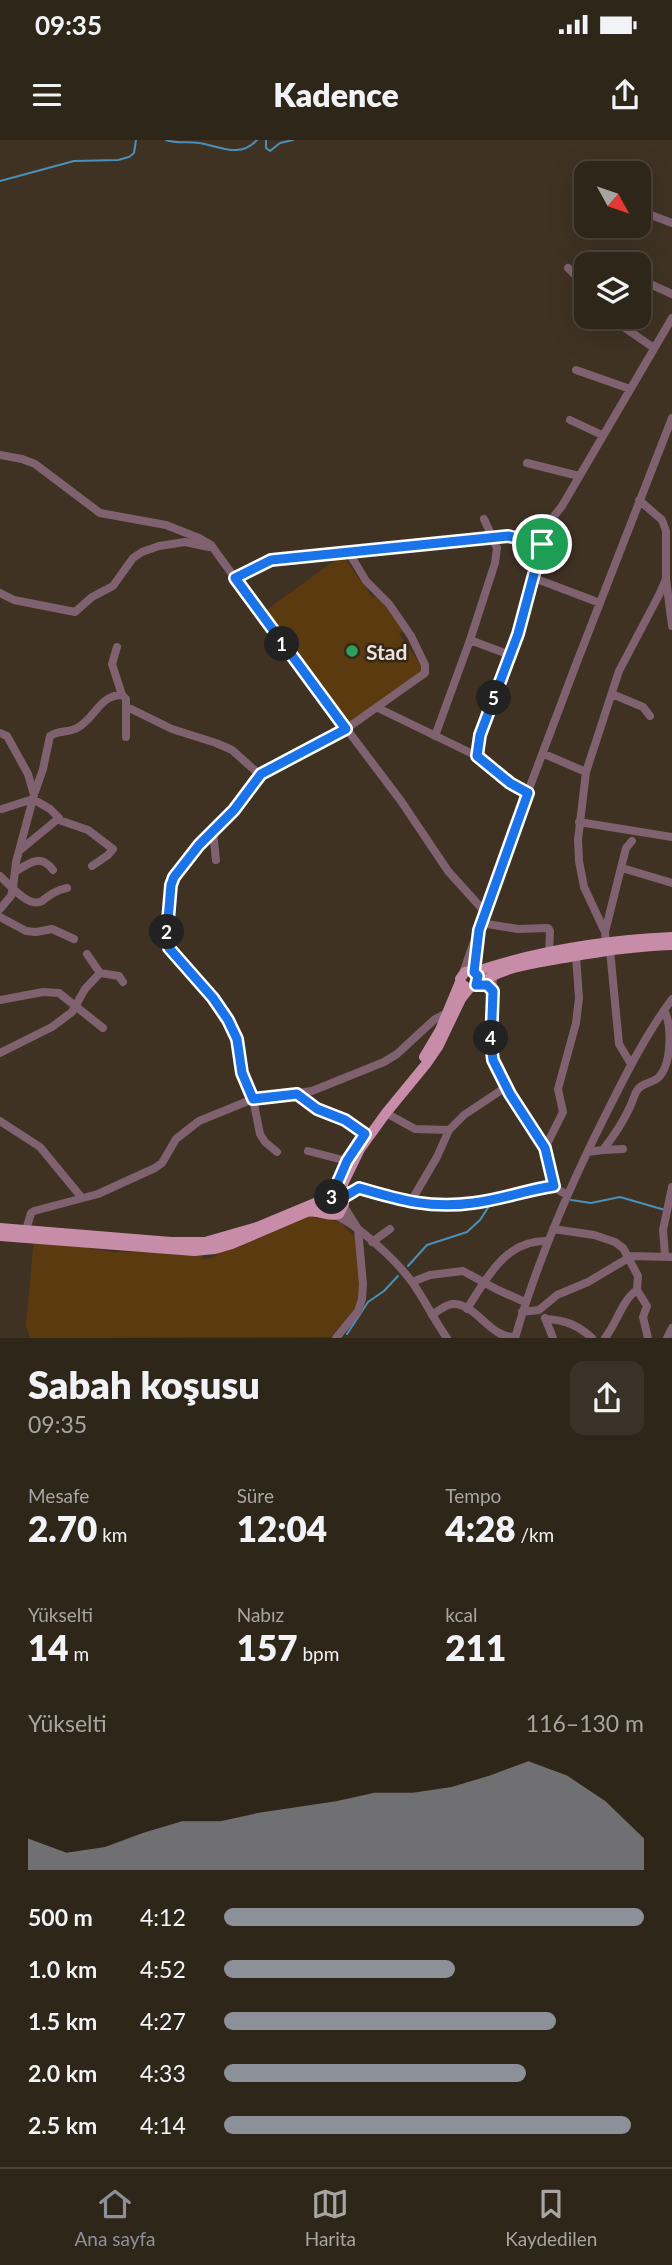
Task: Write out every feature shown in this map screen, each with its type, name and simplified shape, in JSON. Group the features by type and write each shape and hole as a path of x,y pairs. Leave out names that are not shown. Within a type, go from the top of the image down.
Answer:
{"main road":[{"path":"0,1228 170,1242 205,1242 257,1227 329,1197 347,1161 365,1134 422,1060 468,980 506,961 607,941 672,937"},
{"path":"468,980 576,956 607,941 672,945"},
{"path":"0,1236 205,1250 232,1244 307,1212 316,1210 332,1215 342,1210 343,1184 352,1164 386,1113 438,1047 468,980"}],"street":[{"path":"651,215 672,223"},
{"path":"568,268 574,274"},
{"path":"651,285 672,295"},
{"path":"477,756 480,735 510,655 547,525 562,506 672,318"},
{"path":"626,329 654,348"},
{"path":"576,370 630,389"},
{"path":"493,991 487,985 468,980 480,927 528,793 672,418"},
{"path":"570,421 602,435"},
{"path":"0,455 35,464 100,513 166,525 199,538 212,547 401,801 448,870 485,912"},
{"path":"527,463 579,476"},
{"path":"639,500 662,520 666,531 666,579 672,626"},
{"path":"435,736 495,563 497,548 484,519"},
{"path":"235,578 271,560 348,551 508,536 542,544"},
{"path":"0,593 14,600 75,612 92,597 113,586 133,558 142,552 185,542 212,547"},
{"path":"277,1152 260,1134 253,1099 242,1073 237,1039 228,1020 213,998 173,953 167,940 168,906 171,885 187,859 234,810 260,775 346,729 422,677 426,670 411,636 389,604 366,581 348,551"},
{"path":"534,578 600,603"},
{"path":"631,1064 619,1044 607,941 584,887 578,840 579,822 586,772 619,671 666,579"},
{"path":"470,640 510,655"},
{"path":"117,647 112,664 127,707 126,737"},
{"path":"612,694 643,707 650,716"},
{"path":"0,909 13,888 19,851 50,736 78,728 107,700 114,695 122,695"},
{"path":"127,707 172,729 232,750 260,775"},
{"path":"378,708 477,756 510,783 528,793"},
{"path":"0,733 7,736 28,774 33,797 50,809 59,820 88,830 113,849 92,866"},
{"path":"544,754 586,772"},
{"path":"2,809 33,797"},
{"path":"19,851 59,820"},
{"path":"579,822 672,837"},
{"path":"213,832 216,860"},
{"path":"607,941 626,848 632,841"},
{"path":"15,872 40,860 48,863 53,870"},
{"path":"622,868 672,883"},
{"path":"0,876 27,900 37,903 53,892 67,888"},
{"path":"0,917 26,931 52,929 74,939"},
{"path":"480,927 548,928 550,954"},
{"path":"87,954 100,972 122,977 123,982"},
{"path":"545,1148 563,1112 558,1089 576,1023 579,998 576,956"},
{"path":"0,1053 52,1027 72,1012 85,989 100,972"},
{"path":"493,975 493,1060 506,1087 545,1148 554,1186 567,1195"},
{"path":"0,1000 31,993 53,992 65,997 103,1028"},
{"path":"664,1010 672,992"},
{"path":"432,1315 450,1304 467,1309 501,1335 514,1337 547,1241 567,1195 631,1064 672,999"},
{"path":"603,1150 618,1129 639,1088 659,1077 671,1057 670,1020 664,1010"},
{"path":"26,1230 34,1211 104,1192 155,1168 162,1163 176,1139 218,1112 253,1099 319,1089 390,1059 435,1019 447,1013"},
{"path":"410,1203 437,1157 449,1130 464,1115 506,1087"},
{"path":"297,1094 317,1109 345,1120 365,1134"},
{"path":"386,1113 415,1129 449,1130"},
{"path":"0,1121 40,1147 82,1198"},
{"path":"588,1152 624,1149"},
{"path":"309,1152 347,1161"},
{"path":"342,1201 359,1188 410,1203 449,1205 474,1203 554,1186"},
{"path":"522,1312 539,1310 557,1295 588,1282 628,1256 668,1256 663,1230 672,1187"},
{"path":"336,1338 353,1319 362,1299 363,1284 358,1229 342,1201 329,1197 326,1208 332,1215 347,1220 358,1229 412,1282 445,1337"},
{"path":"553,1228 607,1239 623,1248 638,1276 637,1290 647,1306 643,1317 648,1338"},
{"path":"372,1242 390,1229"},
{"path":"467,1309 506,1254 527,1244 547,1241"},
{"path":"412,1282 430,1275 458,1270 472,1274 525,1302"},
{"path":"605,1338 614,1327 630,1296 637,1290"},
{"path":"539,1310 547,1319 553,1338"},
{"path":"547,1319 575,1325 592,1338"},
{"path":"667,1338 672,1328"}],"shaded area":[{"name":"Stad","path":"342,555 373,598 378,595 404,630 399,634 423,668 421,674 347,725 265,611"},
{"path":"311,1215 340,1222 357,1239 362,1284 359,1303 331,1337 30,1338 26,1325 34,1238 112,1252 202,1253 203,1260 217,1256 217,1248 252,1240"}],"waterway":[{"path":"0,181 74,161 118,160 129,157 134,153 136,140"},
{"path":"166,140 236,150 250,146 257,140"},
{"path":"266,140 266,148 270,151 280,143 293,140"},
{"path":"571,1200 591,1203 620,1197 665,1210"},
{"path":"408,1266 427,1245 467,1232 480,1220 489,1206"},
{"path":"347,1334 368,1302 384,1291 398,1276"}],"place":[{"name":"Stad","path":"352,651"}],"route":[{"path":"508,536 542,544 518,634 477,749 477,756 510,783 528,793 479,930 474,972 478,976 476,985 487,985 493,991 493,1060 510,1094 545,1148 554,1186 474,1203 449,1205 416,1204 359,1188 339,1200 329,1197 347,1161 365,1134 345,1120 317,1109 297,1094 253,1099 242,1073 237,1039 223,1010 169,948 167,940 171,885 174,877 199,845 234,810 264,771 346,729 235,578 271,560 348,551 508,536"}]}
